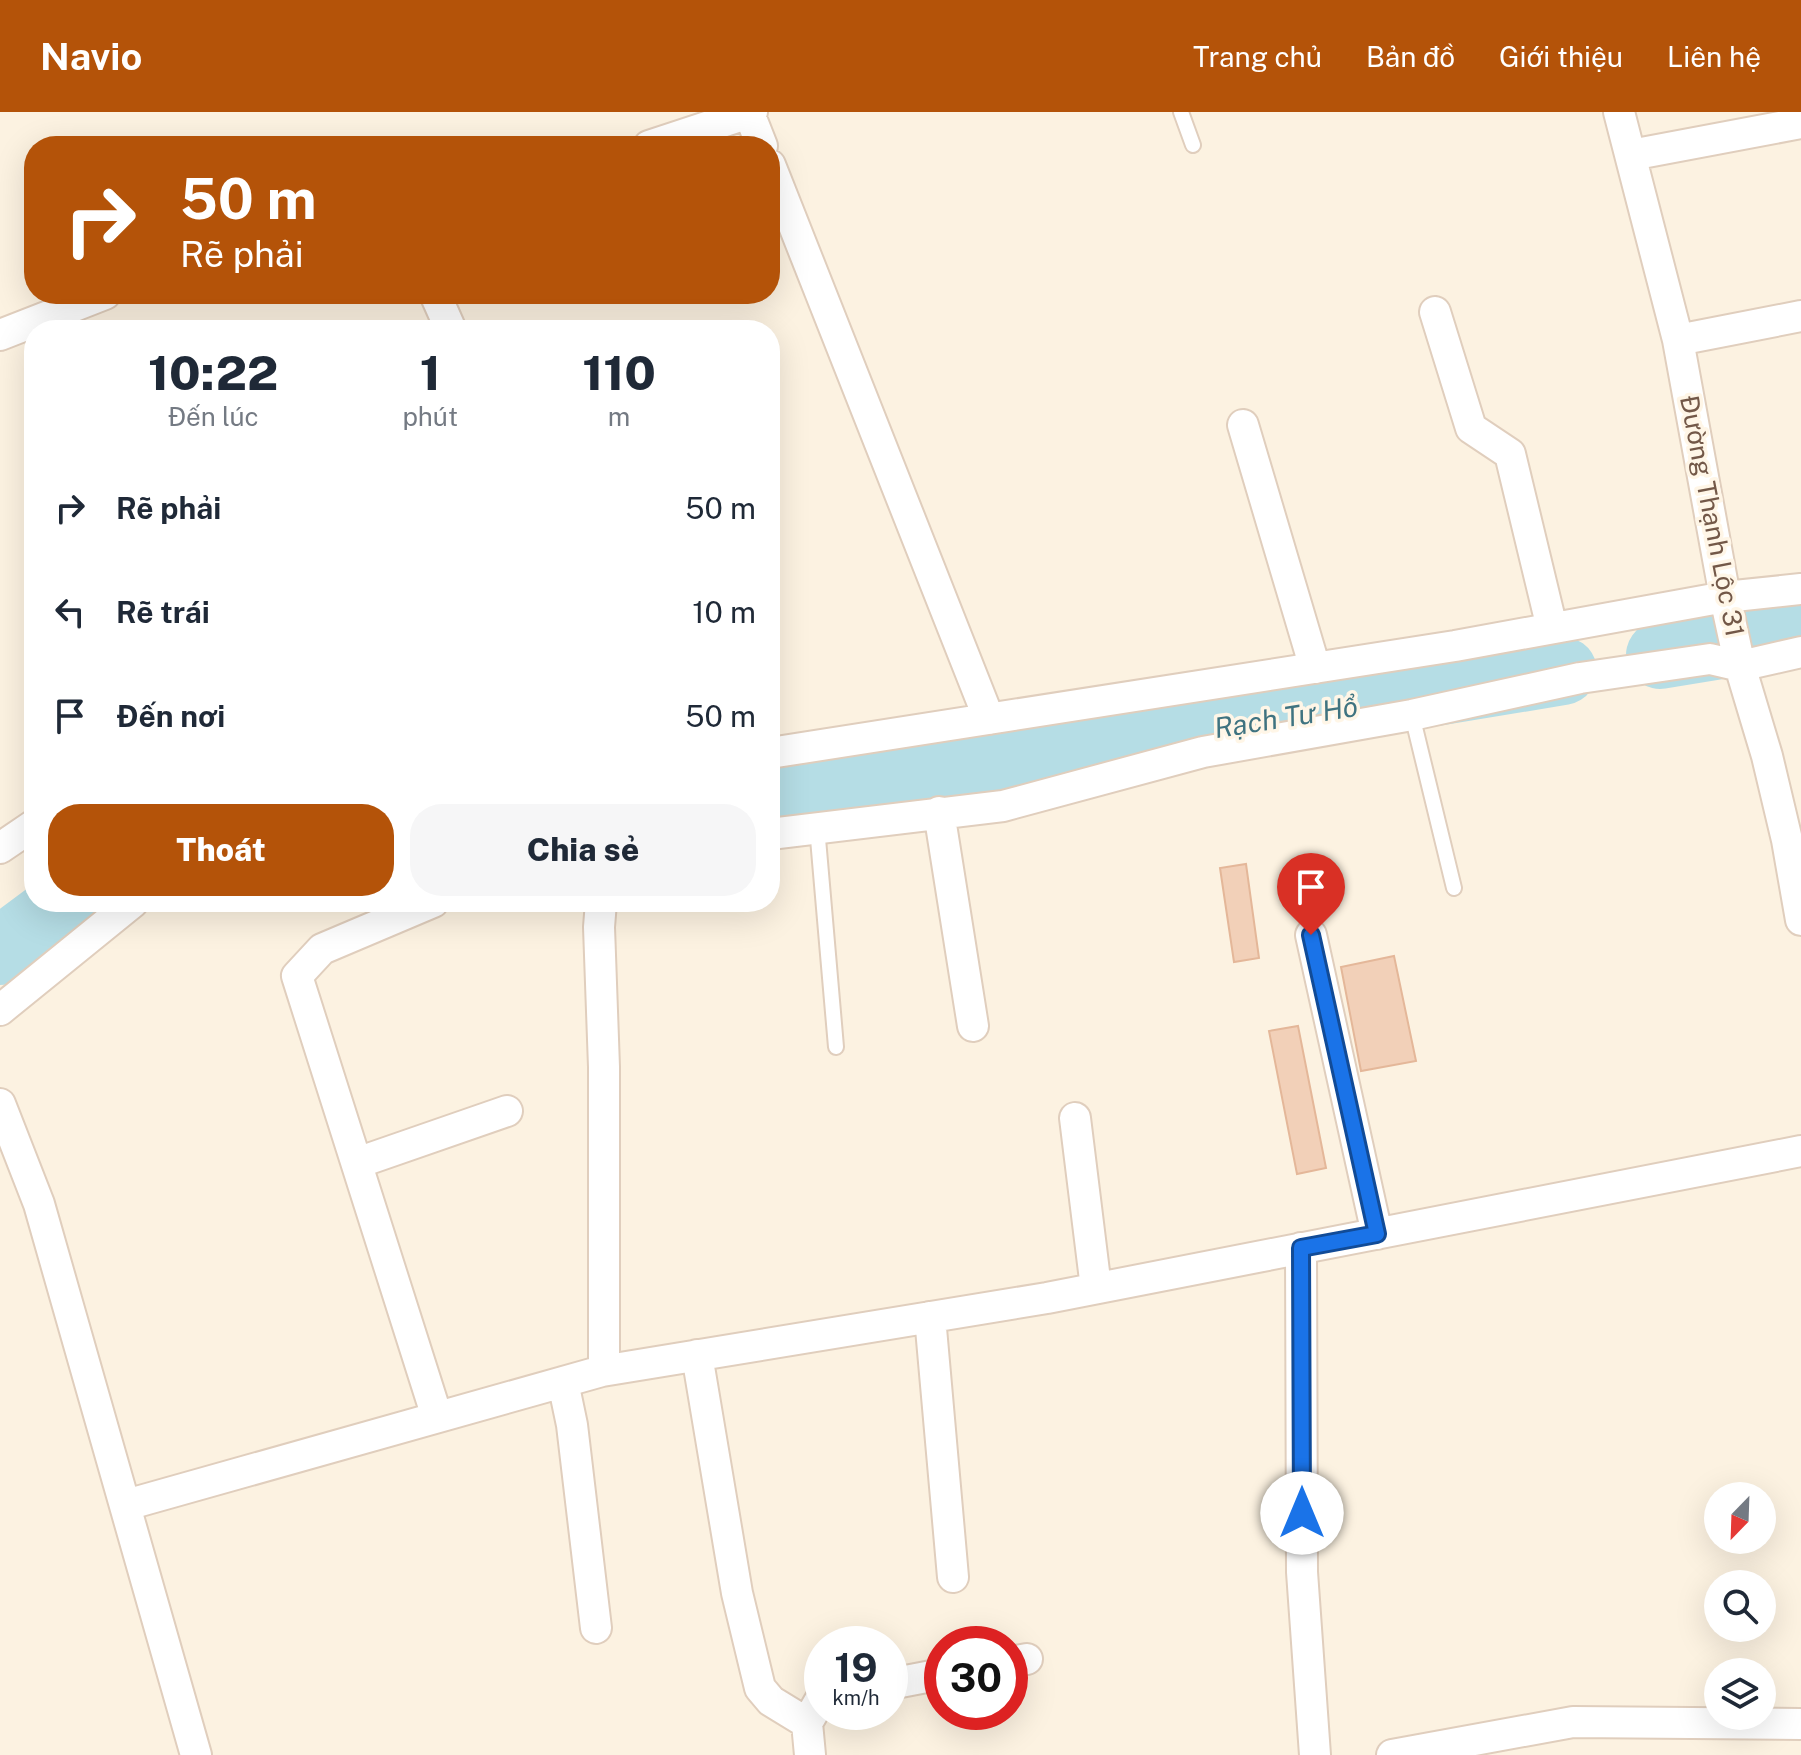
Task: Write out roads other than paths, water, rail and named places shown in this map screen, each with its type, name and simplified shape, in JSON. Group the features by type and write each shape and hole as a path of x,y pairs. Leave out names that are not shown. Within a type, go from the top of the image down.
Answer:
{"street":[{"path":"679,136 750,112 758,136"},
{"name":"Đường Thạnh Lộc 31","path":"1619,112 1678,340 1739,660 1767,756 1787,840 1801,920"},
{"path":"1631,155 1801,123"},
{"path":"780,190 989,719"},
{"path":"50,320 84,304"},
{"path":"1435,312 1471,428 1510,454 1552,628"},
{"path":"1678,340 1801,316"},
{"path":"0,335 24,329"},
{"path":"1243,425 1315,668"},
{"path":"780,751 1552,628 1728,604 1801,589"},
{"path":"780,833 1003,806 1203,752 1412,715 1580,678 1710,659 1739,660 1801,652"},
{"path":"939,812 973,1026"},
{"path":"0,848 24,832"},
{"path":"0,1010 121,912"},
{"path":"409,912 322,949 297,976 437,1417"},
{"path":"600,912 604,1067 602,1371"},
{"path":"1311,935 1377,1234"},
{"path":"0,1104 39,1204 196,1755"},
{"path":"357,1163 507,1111"},
{"path":"1075,1118 1096,1288"},
{"path":"126,1505 602,1371 1096,1288 1801,1151"},
{"path":"1301,1248 1302,1572 1315,1755"},
{"path":"930,1317 953,1577"},
{"path":"697,1355 737,1593 760,1688 771,1701 804,1721"},
{"path":"563,1382 572,1425 596,1628"},
{"path":"1392,1755 1573,1722 1801,1724"},
{"path":"808,1730 810,1755"}],"lane":[{"path":"1181,112 1193,145"},
{"path":"1412,715 1454,888"},
{"path":"817,827 836,1047"}],"waterway":[{"name":"Rạch Tư Hổ","path":"1660,655 1801,632"},
{"name":"Rạch Tư Hổ","path":"780,800 1563,671"},
{"name":"Rạch Tư Hổ","path":"0,951 53,912"}]}
